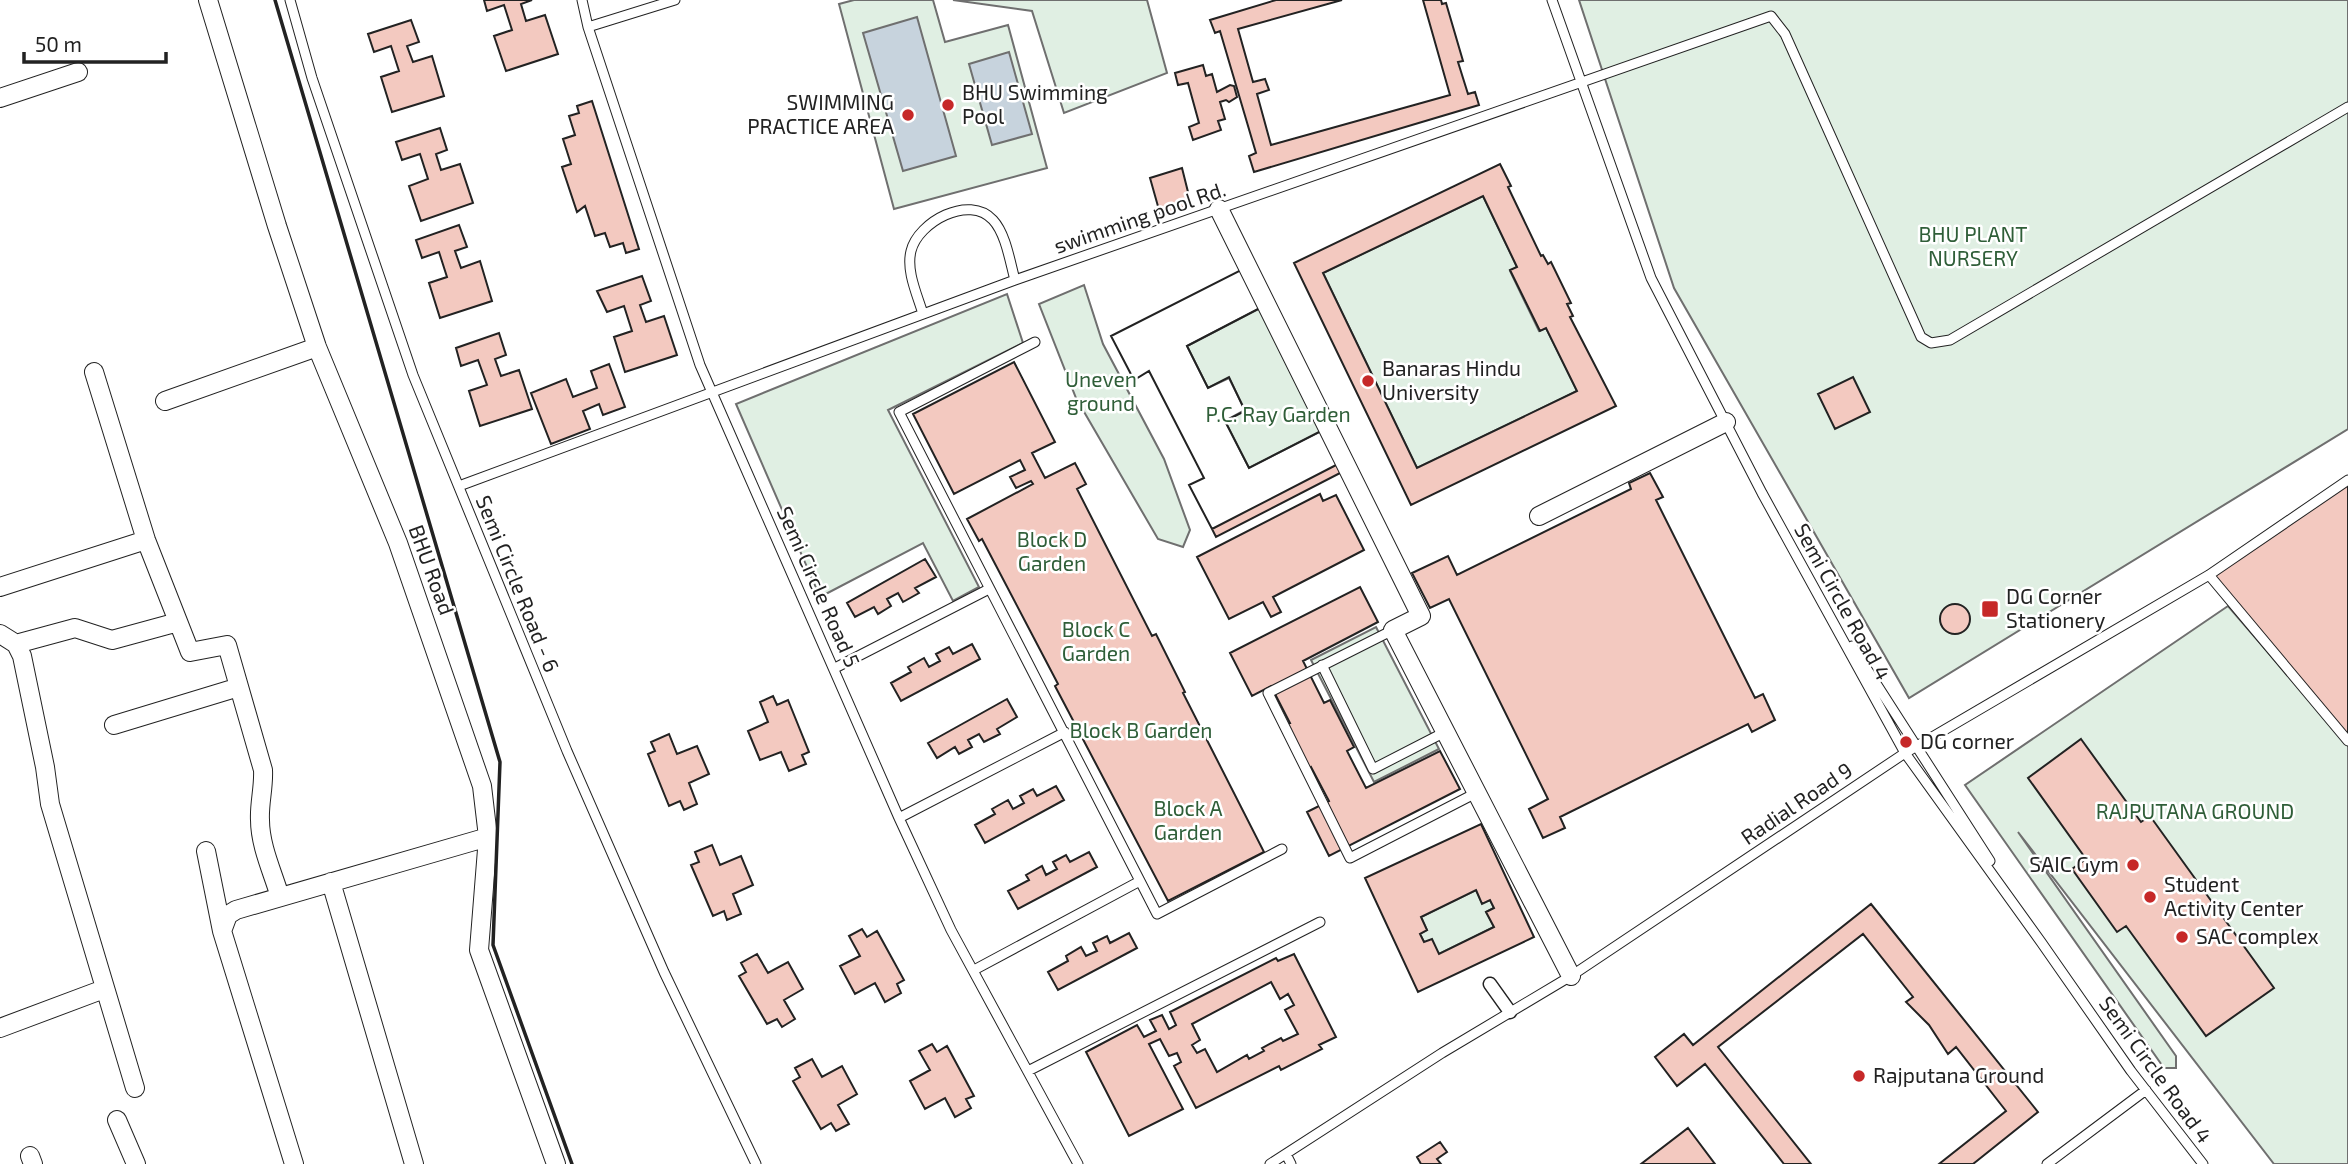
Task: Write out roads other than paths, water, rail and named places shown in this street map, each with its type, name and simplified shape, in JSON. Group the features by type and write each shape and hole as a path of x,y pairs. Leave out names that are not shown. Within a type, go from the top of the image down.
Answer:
{"street":[{"name":"BHU Road","path":"208,0 317,347 398,543 482,786 488,837 479,950 556,1164"},
{"path":"0,98 78,72"},
{"path":"1219,209 1421,615 1393,629 1570,976"},
{"path":"165,401 317,347"},
{"path":"94,372 146,540 190,652 227,645 264,770 261,834 280,897"},
{"path":"1539,516 1726,422"},
{"path":"0,587 146,540"},
{"path":"16,644 75,628 112,640 178,622"},
{"path":"0,634 16,644 22,656 43,755 50,804 135,1088"},
{"path":"114,725 239,687"},
{"path":"222,931 228,915 236,910 488,837"},
{"path":"206,851 222,931 294,1164"},
{"path":"331,882 414,1164"},
{"path":"1490,984 1510,1012"},
{"path":"0,1028 104,989"},
{"path":"117,1120 136,1164"}],"lane":[{"name":"Semi Circle Road - 6","path":"289,0 312,79 409,362 572,763 664,972 757,1164"},
{"name":"Semi Circle Road 5","path":"582,0 588,27 700,365 951,930 1078,1164"},
{"path":"588,27 675,0"},
{"name":"Semi Circle Road 4","path":"1552,0 1651,278 1905,753 2146,1090 2203,1164"},
{"name":"swimming pool Rd.","path":"459,486 1016,280 1771,16 1785,34 1921,337 1931,343 1950,340 2348,107"},
{"path":"923,314 910,271 910,253 915,239 929,224 952,213 974,209 992,219 1002,237 1016,280"},
{"path":"1035,341 899,412 1157,914 1282,849"},
{"name":"Radial Road 9","path":"1270,1164 1442,1053 1570,976 1916,746 2209,575 2348,480"},
{"path":"2209,575 2348,741"},
{"path":"1808,576 2041,942"},
{"path":"835,668 989,589"},
{"path":"1393,629 1268,693 1350,858 1476,793"},
{"path":"1322,665 1373,769 1445,732"},
{"path":"899,818 1065,732"},
{"path":"974,970 1140,881"},
{"path":"1028,1071 1320,922"},
{"path":"2047,1164 2146,1090"},
{"path":"1286,1154 1292,1164"}],"place":[{"name":"BHU Swimming Pool","path":"948,105"},
{"name":"SWIMMING PRACTICE AREA","path":"908,115"},
{"name":"Banaras Hindu University","path":"1368,381"},
{"name":"DG Corner Stationery","path":"1990,609"},
{"name":"DG corner","path":"1906,742"},
{"name":"SAIC Gym","path":"2133,865"},
{"name":"Student Activity Center","path":"2150,897"},
{"name":"SAC complex","path":"2182,937"},
{"name":"Rajputana Ground","path":"1859,1076"}],"park label":[{"name":"BHU PLANT NURSERY","path":"1973,247"},
{"name":"Uneven ground","path":"1101,392"},
{"name":"P.C. Ray Garden","path":"1278,415"},
{"name":"Block D Garden","path":"1052,552"},
{"name":"Block C Garden","path":"1096,642"},
{"name":"Block B Garden","path":"1141,731"},
{"name":"RAJPUTANA GROUND","path":"2195,812"},
{"name":"Block A Garden","path":"1188,821"}]}
